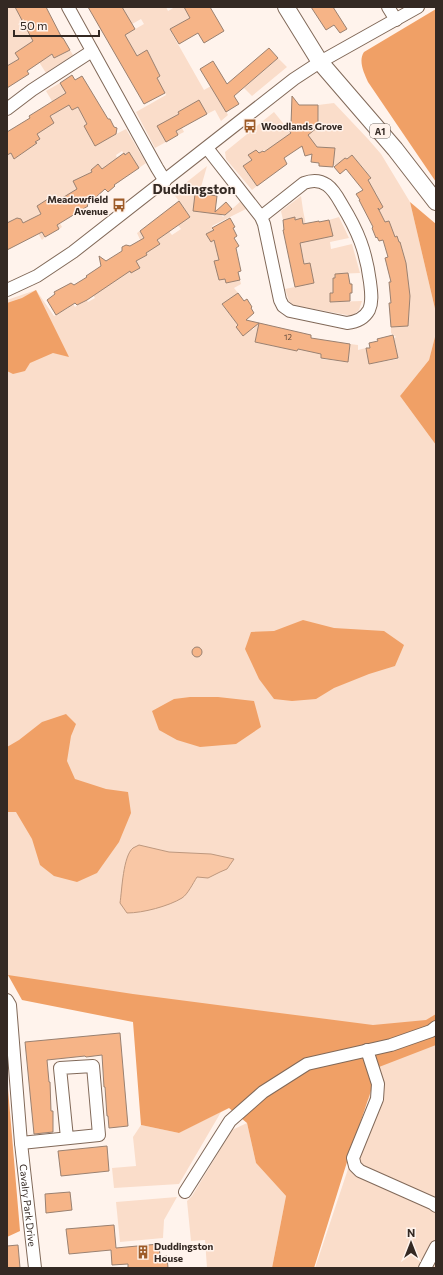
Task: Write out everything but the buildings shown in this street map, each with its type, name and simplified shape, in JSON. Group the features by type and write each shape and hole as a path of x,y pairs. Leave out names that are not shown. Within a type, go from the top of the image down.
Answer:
{"main road":[{"name":"A1","path":"286,7 320,62 395,149 436,202"}],"street":[{"path":"68,7 153,162 165,181"},
{"path":"388,7 396,20"},
{"path":"7,290 25,282 61,261 294,79 320,62 418,7"},
{"path":"7,109 32,90 92,51"},
{"path":"207,148 264,224 280,300 283,306 290,311 346,324 362,319 369,310 372,300 367,262 354,225 333,190 320,182 311,181 304,183 261,218"},
{"name":"Cavalry Park Drive","path":"7,1000 10,1005 21,1143 35,1268"},
{"path":"185,1192 230,1121 263,1092 307,1064 391,1045 436,1028"},
{"path":"367,1050 378,1084 377,1099 353,1158 355,1166 360,1171 436,1206"},
{"path":"21,1143 99,1135 93,1066 60,1068 67,1138"},
{"path":"425,1268 436,1248"}],"shaded area":[{"path":"15,7 19,15 25,12 33,22 25,26 29,33 35,31 54,58 70,50 73,55 46,73 32,51 24,56 20,50 15,53 19,59 7,66 7,8"},
{"path":"122,7 166,7 168,11 175,7 184,7 190,18 170,30 204,90 211,86 228,115 221,121 215,110 207,114 199,101 178,112 185,126 182,128 184,132 178,135 170,119 166,142 155,148 136,112 166,95 157,78 160,76 155,66 141,65 152,59 147,51 137,56 125,35 144,24 141,19 125,28"},
{"path":"436,9 436,182 368,82 362,67 362,56 364,52"},
{"path":"278,58 287,67 252,96 244,88"},
{"path":"60,83 64,89 76,98 91,90 92,92 70,106 78,107 86,122 104,111 105,113 84,126 95,145 126,129 146,163 139,168 137,165 136,166 128,153 125,155 122,151 116,155 124,178 118,183 109,167 103,171 98,164 91,170 94,174 57,208 50,196 46,198 62,227 59,229 43,202 37,206 41,213 34,218 45,237 42,240 30,220 23,223 21,219 17,218 13,220 7,238 7,155 11,153 14,159 22,154 20,151 25,151 36,144 39,129 58,111 46,91"},
{"path":"334,103 381,154 410,202 436,313 436,333 429,360 400,396 436,445 436,1268 315,1268 370,1103 356,1069 7,976 7,300 36,290 54,316 68,308 64,300 69,298 75,307 86,299 88,302 95,298 89,289 127,267 131,273 140,268 136,261 147,255 137,233 140,231 149,245 160,244 157,240 166,234 164,231 167,229 172,235 181,229 178,225 190,216 173,193 207,166 199,194 195,194 193,211 211,213 212,209 216,209 223,217 241,201 246,209 212,226 214,230 206,234 211,242 215,240 221,255 218,257 219,260 214,261 219,280 225,279 226,283 240,280 241,284 234,288 238,293 222,305 238,325 236,327 243,335 252,329 253,330 256,325 259,325 255,342 277,347 278,344 297,351 298,349 321,353 321,359 348,362 350,344 358,345 358,350 366,348 369,364 398,359 394,338 396,337 391,333 391,327 408,326 408,307 410,298 407,274 388,271 387,267 406,262 400,242 397,236 395,237 389,221 383,223 377,209 381,203 376,193 360,186 371,177 352,155 347,159 345,158 334,167 335,148 317,147 316,153 310,155 307,146 301,148 294,137 317,128 318,105"},
{"path":"274,112 291,133 269,156 264,150 259,153 256,150 249,155 252,160 243,167 257,186 252,190 226,159 225,152"},
{"path":"301,196 309,241 332,236 329,220 339,217 349,238 330,242 331,249 352,244 360,273 335,274 335,278 333,278 333,293 330,293 331,302 362,301 359,310 352,316 293,305 289,301 285,289 314,283 304,264 303,255 298,256 296,235 305,233 302,219 295,220 295,217 283,220 281,211"},
{"path":"410,202 436,224 436,313"},
{"path":"36,290 69,357 53,353 30,363 25,371 13,374 7,371 7,303 22,298"},
{"path":"436,333 436,445 400,396 429,360"},
{"path":"303,620 334,628 384,631 404,645 395,666 369,674 334,688 316,699 292,701 274,699 259,679 245,649 251,632 274,631"},
{"path":"190,697 218,697 254,701 261,727 236,744 200,747 177,740 159,730 152,711 174,699"},
{"path":"66,714 76,724 71,736 67,761 75,779 106,789 128,792 131,813 119,842 97,873 77,882 54,876 40,865 32,839 16,812 7,812 7,747 19,740 42,722"},
{"path":"139,845 169,852 211,854 234,859 227,869 208,878 197,877 186,894 177,901 148,910 127,913 120,903 125,865 130,852 133,848"},
{"path":"8,975 133,994 373,1025 426,1020 436,1014 436,1045 379,1067 347,1162 314,1268 272,1268 286,1196 256,1163 247,1123 229,1108 179,1133 141,1125 133,1022 22,1000"},
{"path":"7,1077 20,1231 7,1237"},
{"path":"221,1112 179,1184 114,1188 112,1168 136,1166 133,1137 141,1125 179,1133"},
{"path":"247,1123 256,1163 286,1196 272,1268 207,1268 205,1240 191,1241 187,1201 192,1196 232,1130"},
{"path":"177,1197 164,1220 163,1238 120,1242 116,1202"}],"place":[{"name":"Woodlands Grove","path":"250,126"},
{"name":"Meadowfield Avenue","path":"119,205"},
{"name":"Duddingston House","path":"143,1252"}],"district":[{"name":"Duddingston","path":"194,188"}]}
